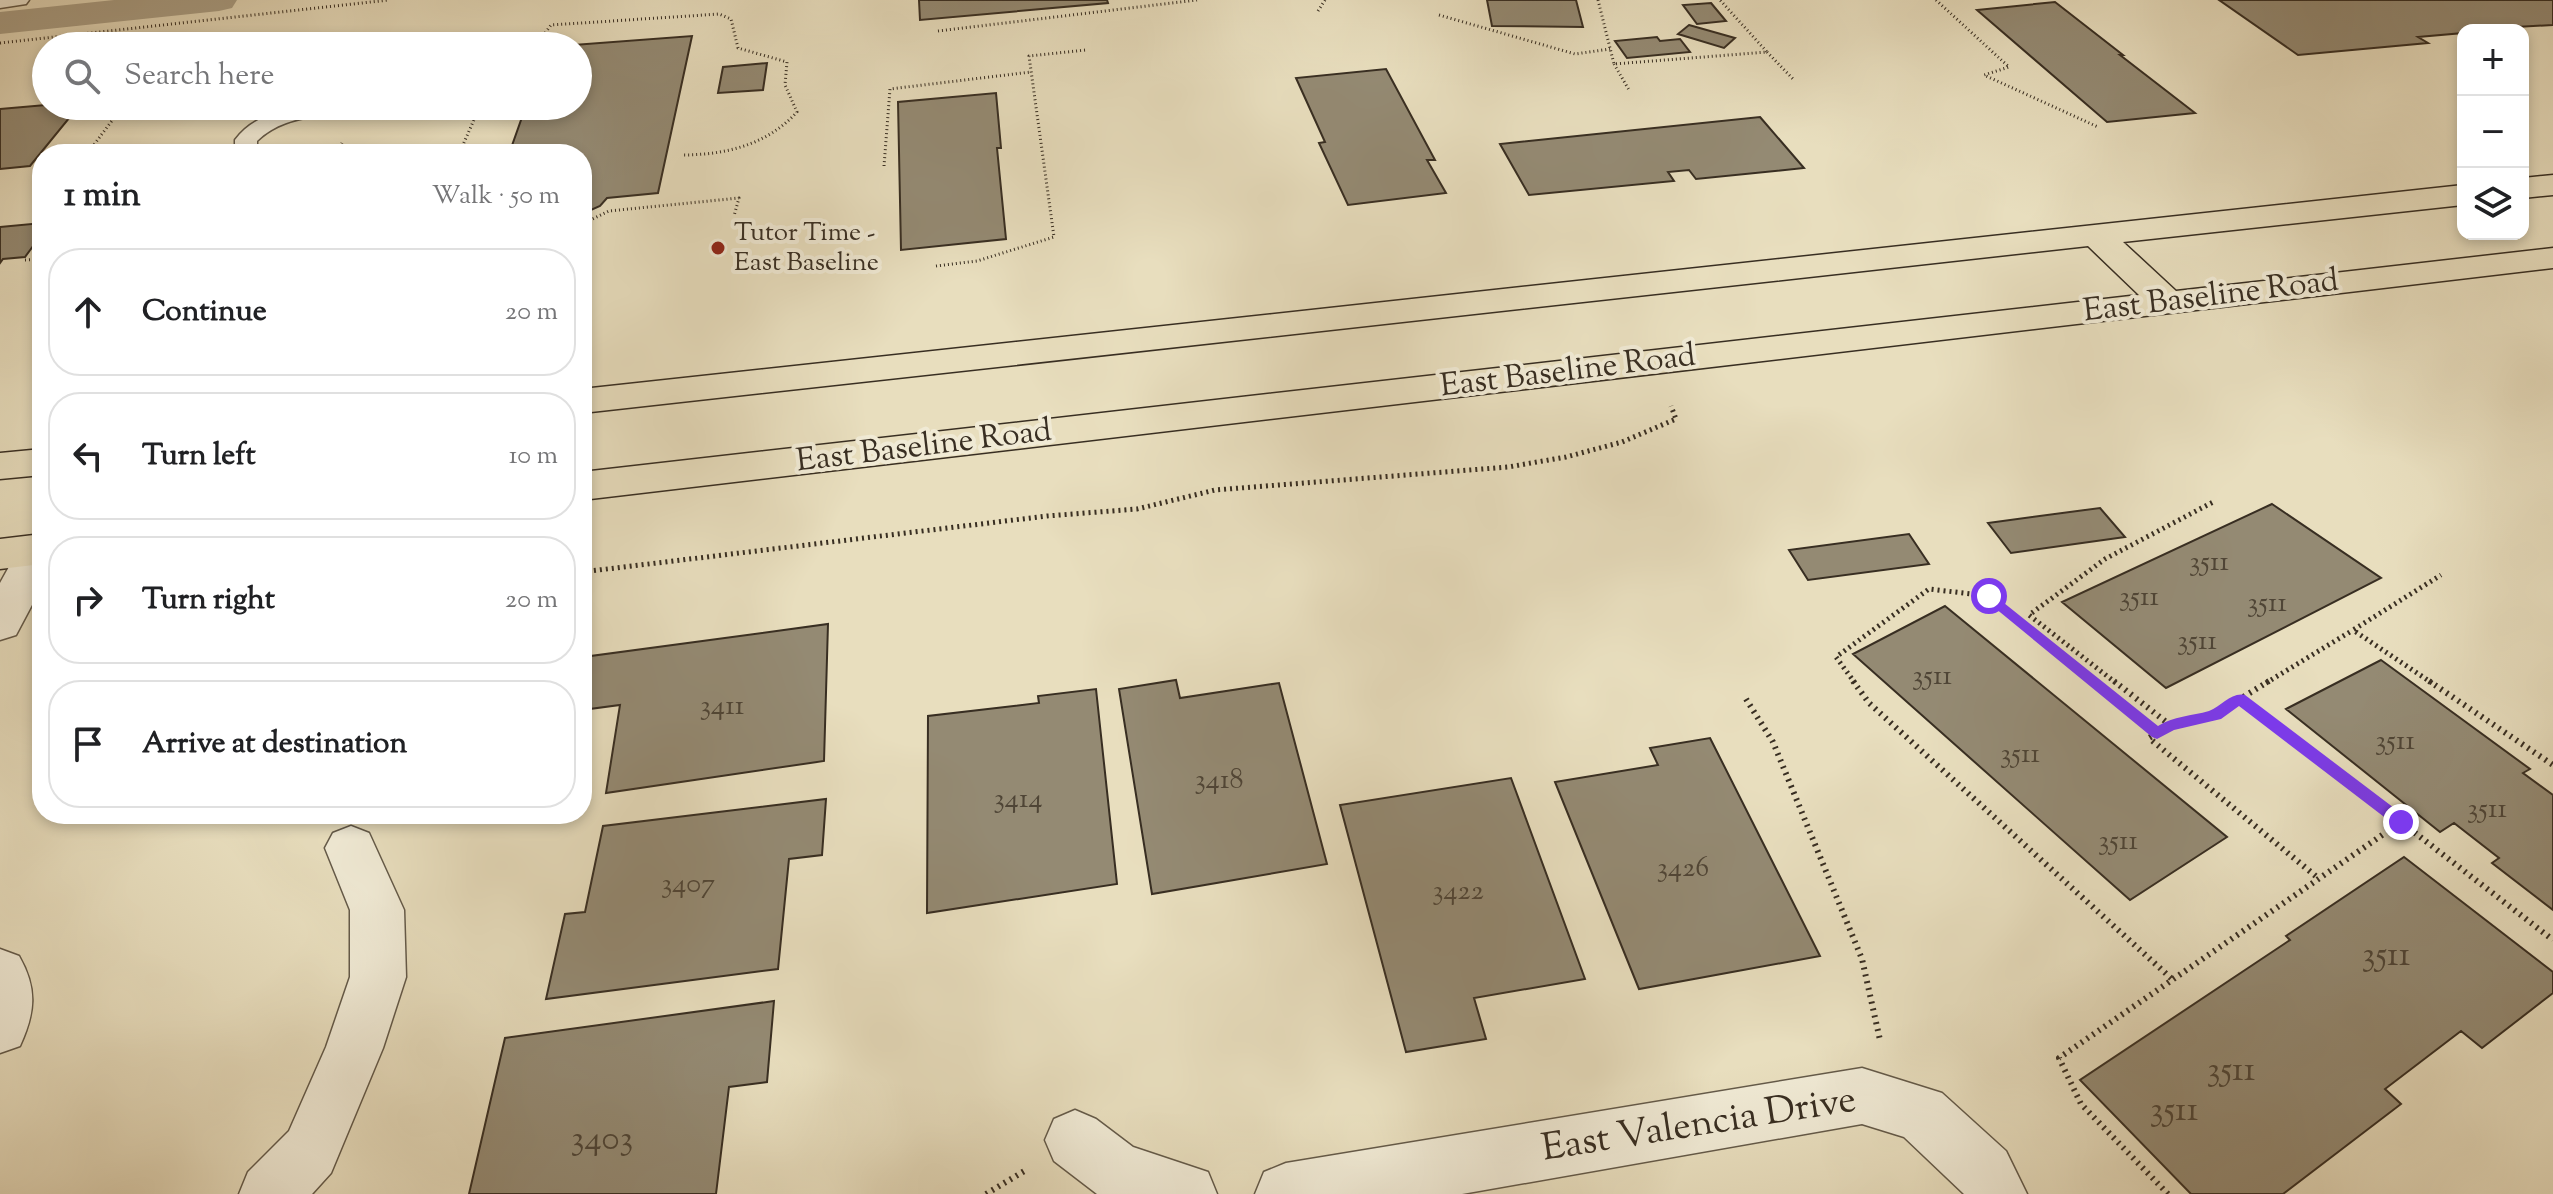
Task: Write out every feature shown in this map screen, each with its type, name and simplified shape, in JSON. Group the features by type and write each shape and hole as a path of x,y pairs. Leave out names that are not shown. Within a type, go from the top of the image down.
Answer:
{"main road":[{"path":"2529,187 2553,185"},
{"path":"592,400 2457,196"},
{"path":"2097,236 2166,301"},
{"name":"East Baseline Road","path":"592,485 2553,258"},
{"path":"0,466 32,463"}],"street":[{"path":"0,623 31,549"},
{"path":"270,1194 310,1152 354,1048 378,977 377,910 351,848"},
{"path":"0,974 4,978 7,1004 0,1027"},
{"name":"East Valencia Drive","path":"1286,1194 1862,1096 1921,1113 1985,1172 1996,1194"},
{"path":"1075,1140 1117,1172 1186,1194"}],"lane":[{"path":"0,2 19,0"},
{"path":"247,144 253,129 273,120"}],"path":[{"path":"100,32 389,0"},
{"path":"938,31 1197,0"},
{"path":"1318,11 1325,0"},
{"path":"1598,0 1613,67 1629,90"},
{"path":"1720,0 1794,80"},
{"path":"1936,0 2009,67 1984,75 2098,127"},
{"path":"546,32 551,25 719,14 731,19 738,48 787,62 785,85 797,112 790,122 739,150 703,156 682,155"},
{"path":"1439,15 1575,54 1610,49"},
{"path":"0,43 32,39"},
{"path":"936,266 977,261 1054,237 1029,56 1086,50"},
{"path":"1614,64 1767,52"},
{"path":"884,166 890,89 1031,72"},
{"path":"94,144 112,120"},
{"path":"463,144 474,120"},
{"path":"592,219 609,211 739,198 734,216"},
{"path":"25,260 32,260"},
{"path":"592,571 1047,516 1107,513 1147,507 1213,490 1526,465 1608,449 1649,433 1676,419 1671,406"},
{"path":"2170,725 2029,615 2105,559 2215,501"},
{"path":"2318,878 2149,738 2170,725 2216,715 2441,575"},
{"path":"2157,733 1989,596 1929,589 1836,657 1869,703 2173,980"},
{"path":"2353,630 2553,765"},
{"path":"1746,699 1773,742 1862,959 1880,1041"},
{"path":"2240,699 2553,940"},
{"path":"2168,1194 2081,1104 2059,1058 2401,822"}],"building":[{"path":"919,0 1107,0 1108,3 920,20"},
{"path":"1487,0 1576,0 1583,27 1492,26"},
{"path":"2219,0 2553,0 2553,25 2457,24 2457,34 2418,37 2428,43 2298,55"},
{"path":"2055,2 2195,113 2107,122 1977,10"},
{"path":"1711,3 1726,21 1697,24 1683,5"},
{"path":"1689,25 1735,38 1724,48 1678,34"},
{"path":"692,36 658,193 607,198 592,210 592,144 513,144 521,120 592,120 592,44"},
{"path":"1657,37 1660,41 1680,39 1690,52 1627,58 1615,41"},
{"path":"767,63 763,90 718,93 723,67"},
{"path":"1386,69 1435,160 1427,160 1446,193 1348,205 1319,143 1325,142 1296,78"},
{"path":"996,93 1001,148 997,148 1006,239 901,250 898,102"},
{"path":"32,106 32,120 68,120 48,144 32,144 30,166 0,169 0,109"},
{"path":"1760,117 1804,168 1696,179 1689,170 1668,172 1674,181 1529,195 1500,144"},
{"path":"32,224 32,248 25,257 3,259 0,263 0,227"},
{"path":"2272,504 2381,578 2166,688 2062,602"},
{"path":"2100,508 2125,537 2011,553 1988,523"},
{"path":"1909,534 1929,564 1808,580 1789,550"},
{"path":"1945,606 2227,837 2130,900 1853,654"},
{"path":"828,624 824,761 606,793 620,705 592,709 592,656"},
{"path":"2381,660 2530,769 2523,773 2553,795 2553,910 2492,863 2499,858 2454,823 2440,832 2286,709"},
{"path":"1176,680 1180,698 1279,683 1327,864 1152,894 1119,689"},
{"path":"1096,689 1117,884 927,913 928,716 1039,703 1038,696"},
{"path":"1710,738 1820,956 1639,989 1555,782 1658,765 1650,748"},
{"path":"1511,778 1585,979 1474,998 1486,1039 1406,1052 1340,805"},
{"path":"826,799 822,855 789,859 778,969 546,999 565,914 585,912 603,826"},
{"path":"2404,857 2553,972 2553,993 2482,1048 2461,1031 2385,1089 2401,1104 2283,1194 2191,1194 2080,1080 2290,940 2286,936"},
{"path":"774,1001 767,1082 729,1087 716,1194 469,1194 505,1038"}],"waterway":[{"path":"0,23 219,0"}],"place":[{"name":"Tutor Time - East Baseline","path":"718,248"}],"route":[{"path":"1989,596 2157,733 2170,725 2216,715 2240,699 2401,822"}]}
